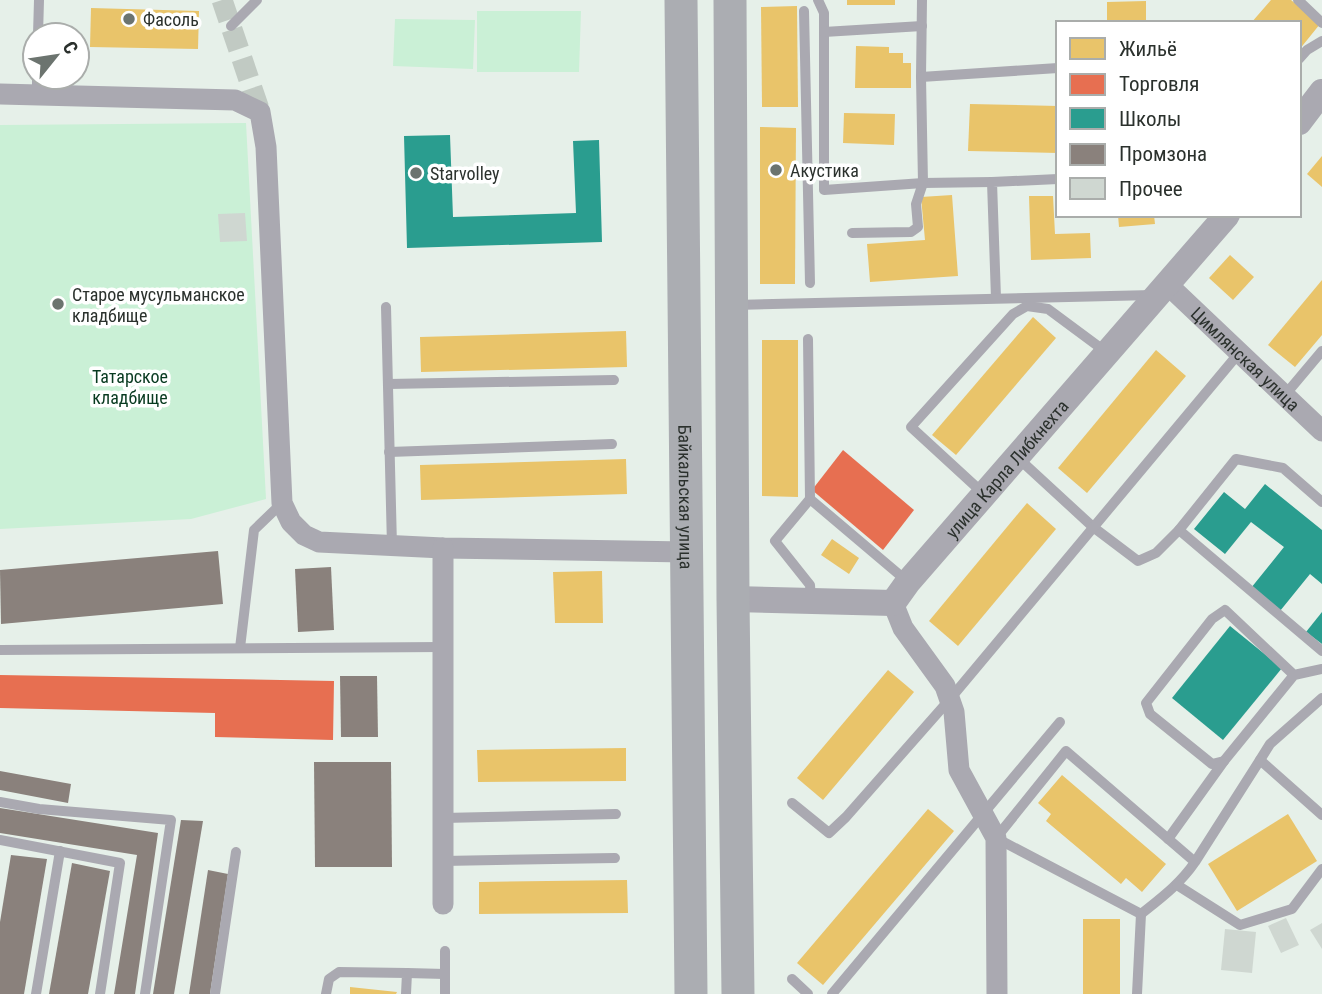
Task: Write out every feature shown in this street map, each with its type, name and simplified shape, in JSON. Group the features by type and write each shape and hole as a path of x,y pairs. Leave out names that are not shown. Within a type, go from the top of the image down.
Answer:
{"main road":[{"name":"Байкальская улица","path":"681,0 691,994"},
{"path":"730,0 738,994"}],"street":[{"path":"0,94 21,89"},
{"path":"91,90 236,100 260,112 266,147 282,503 290,522 304,535 319,542 392,546 686,552"},
{"path":"1301,119 1322,92"},
{"name":"улица Карла Либкнехта","path":"900,593 1225,217"},
{"name":"Цимлянская улица","path":"1163,290 1240,353 1322,431"},
{"path":"443,548 443,904"},
{"path":"733,599 811,600 900,593 903,628 945,686 954,712 960,770 996,838 997,994"}],"lane":[{"path":"38,21 39,0"},
{"path":"232,26 257,0"},
{"path":"818,0 824,13 824,190 923,183 1056,179"},
{"path":"852,233 911,232 918,227 916,204 923,183 922,0"},
{"path":"1298,0 1322,23"},
{"path":"804,11 810,283"},
{"path":"824,32 922,26"},
{"path":"1301,57 1322,41"},
{"path":"921,77 1056,68"},
{"path":"806,75 824,74"},
{"path":"992,182 996,298"},
{"path":"732,305 996,298 1163,290"},
{"path":"985,495 911,428 1013,314 1027,306 1048,309 1108,354"},
{"path":"386,307 392,546"},
{"path":"808,339 810,499 775,541 810,585 811,600"},
{"path":"1285,395 1322,351"},
{"path":"792,803 829,833 846,817 950,699 1240,353"},
{"path":"388,384 614,380"},
{"path":"389,452 612,444"},
{"path":"1018,457 1093,527 1138,561 1156,553 1179,530 1236,459 1283,468 1322,502"},
{"path":"810,499 900,593"},
{"path":"240,648 254,530 282,503"},
{"path":"1179,530 1322,651"},
{"path":"1224,761 1212,764 1150,714 1146,703 1212,619 1225,610 1294,675"},
{"path":"0,650 442,647"},
{"path":"1168,839 1224,761 1294,675 1322,669"},
{"path":"1137,994 1141,914 1177,885 1195,862 1270,744 1322,698"},
{"path":"832,994 1060,722"},
{"path":"1141,914 996,838 1066,751 1195,862"},
{"path":"1260,760 1322,815"},
{"path":"0,802 39,809 172,820 145,994"},
{"path":"443,818 616,814"},
{"path":"0,840 120,863 100,994"},
{"path":"36,994 61,851"},
{"path":"215,994 236,852"},
{"path":"443,861 615,858"},
{"path":"1177,885 1240,925 1292,909 1322,869"},
{"path":"445,994 446,951"},
{"path":"326,994 330,979 339,972 445,974"},
{"path":"406,994 407,973"},
{"path":"792,979 808,994"}],"green space":[{"path":"477,11 581,11 579,72 477,72"},
{"path":"395,19 475,20 473,69 393,66"},
{"name":"Татарское кладбище","path":"246,123 266,499 191,519 0,529 0,125"}],"building: Жильё":[{"path":"847,0 895,0 895,5 847,5"},
{"path":"1271,0 1291,0 1320,24 1301,48 1301,21 1253,21"},
{"path":"1146,1 1146,21 1107,21 1107,2"},
{"path":"797,6 798,107 762,107 761,7"},
{"path":"91,8 199,11 198,49 91,47"},
{"path":"856,46 889,47 889,53 903,53 903,63 911,63 911,88 855,88"},
{"path":"970,104 1056,106 1056,153 968,151"},
{"path":"844,113 895,114 894,145 843,143"},
{"path":"760,127 796,128 795,284 760,284"},
{"path":"1322,156 1322,187 1307,174"},
{"path":"952,195 958,276 870,282 867,244 925,240 921,197"},
{"path":"1029,196 1053,196 1055,234 1090,233 1091,258 1031,260"},
{"path":"1118,217 1154,217 1155,224 1119,227"},
{"path":"1230,255 1254,277 1233,300 1209,278"},
{"path":"1322,280 1322,335 1295,367 1268,345"},
{"path":"1033,317 1056,338 956,455 932,435"},
{"path":"626,331 627,367 421,372 420,337"},
{"path":"762,340 798,340 798,497 762,496"},
{"path":"1156,350 1186,376 1087,493 1058,468"},
{"path":"626,459 627,494 421,500 420,465"},
{"path":"1027,503 1056,529 958,646 929,621"},
{"path":"832,539 859,558 849,574 821,555"},
{"path":"602,571 603,623 555,623 553,572"},
{"path":"888,670 914,692 823,800 797,778"},
{"path":"626,748 626,781 478,782 477,750"},
{"path":"1062,775 1166,864 1142,892 1126,878 1121,884 1046,821 1051,814 1038,803"},
{"path":"928,809 954,831 823,985 797,963"},
{"path":"1288,814 1317,861 1237,911 1208,864"},
{"path":"627,880 628,913 479,914 479,882"},
{"path":"1083,919 1120,919 1120,994 1083,994"},
{"path":"350,987 397,992 350,994"}],"building: Торговля":[{"path":"843,450 914,510 883,550 812,490"},
{"path":"0,675 334,681 333,740 215,737 215,713 0,708"}],"building: Школы":[{"path":"450,135 453,217 576,213 573,141 599,140 602,242 407,248 404,136"},
{"path":"1265,484 1322,530 1322,584 1310,574 1280,611 1251,588 1284,547 1251,522 1225,554 1194,529 1224,492 1245,509"},
{"path":"1322,612 1322,644 1306,632"},
{"path":"1230,626 1282,668 1223,740 1172,698"}],"building: Промзона":[{"path":"218,551 223,604 1,624 0,570"},
{"path":"331,567 334,630 298,632 295,569"},
{"path":"340,676 377,676 378,737 341,737"},
{"path":"314,762 391,762 392,867 315,867"},
{"path":"0,771 71,784 68,803 0,790"},
{"path":"0,808 158,833 135,994 114,994 137,855 0,833"},
{"path":"181,820 203,821 174,994 153,994"},
{"path":"11,855 47,859 24,994 0,994 0,922"},
{"path":"72,863 110,871 88,994 49,994"},
{"path":"208,870 228,874 210,994 189,994"}],"building: Прочее":[{"path":"245,213 247,241 220,242 218,214"},
{"path":"1286,918 1299,945 1281,953 1268,926"},
{"path":"1322,923 1322,949 1310,930"},
{"path":"1225,929 1256,932 1252,973 1221,970"}],"tunnel":[{"path":"222,0 260,112"}],"place":[{"name":"Фасоль","path":"129,19"},
{"name":"Акустика","path":"776,170"},
{"name":"Starvolley","path":"416,173"},
{"name":"Старое мусульманское кладбище","path":"58,304"}]}
